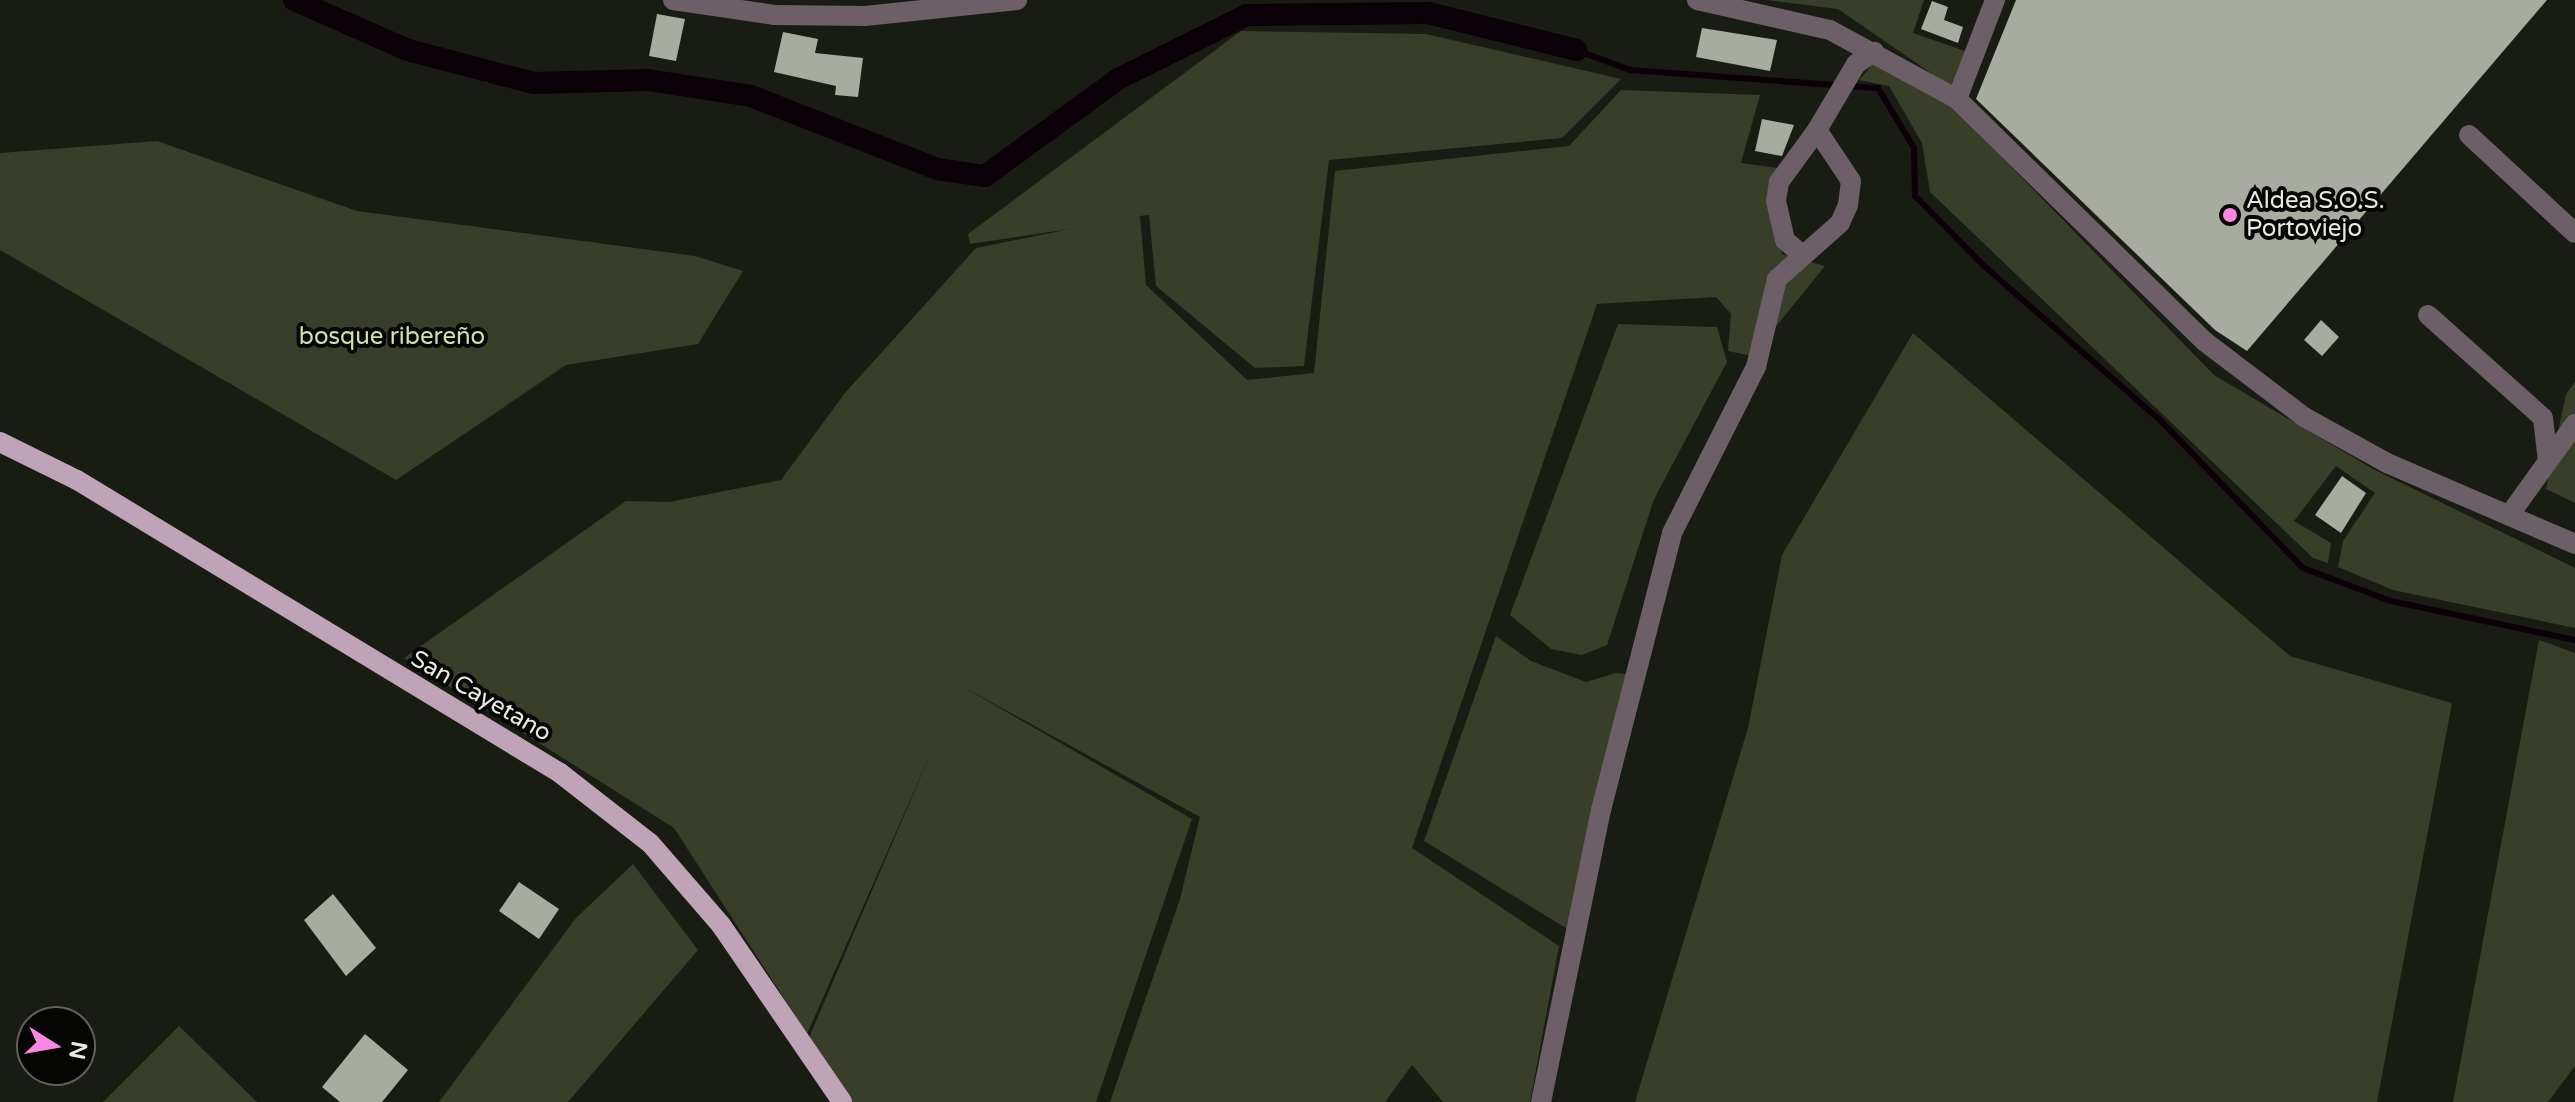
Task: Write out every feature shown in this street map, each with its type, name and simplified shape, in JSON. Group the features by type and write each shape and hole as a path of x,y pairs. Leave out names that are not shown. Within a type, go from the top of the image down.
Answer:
{"main road":[{"name":"San Cayetano","path":"0,442 77,480 560,773 639,834 721,925 842,1102"}],"street":[{"path":"673,0 710,3 774,15 865,16 1017,0"},
{"path":"1697,0 1830,30 1957,99 2204,341 2304,417 2387,463 2575,544"},
{"path":"1957,99 1995,0"},
{"path":"1801,254 1785,240 1776,201 1779,182 1817,130 1856,64 1874,52"},
{"path":"1541,1102 1604,796 1672,533 1756,367 1777,279 1801,254 1840,223 1851,181 1817,130"},
{"path":"2469,135 2575,233"},
{"path":"2428,315 2543,418 2548,461"},
{"path":"2510,514 2575,424"}],"green space":[{"path":"1767,0 1924,0 1913,33 1965,51 1954,89 1838,9"},
{"path":"1241,31 1426,34 1621,79 1562,138 1329,160 1304,366 1255,368 1156,286 1149,215 1140,216 1146,285 1247,380 1314,373 1335,171 1569,146 1621,90 1760,95 1741,163 1777,168 1782,254 1825,266 1752,356 1728,351 1731,314 1716,297 1597,304 1412,848 1559,946 1530,1102 1443,1102 1412,1065 1385,1102 1110,1102 1180,899 1200,817 960,685 1192,819 1096,1102 849,1102 805,1047 933,748 807,1034 674,828 404,658 626,501 669,502 781,480 845,393 976,248 1070,229 970,244 968,234"},
{"path":"1878,58 1954,108 2214,375 2373,469 2575,568 2575,628 2393,590 2338,567 2343,541 2375,493 2336,466 2294,521 2331,543 2328,563 2313,558 1930,192 1922,143 1889,86 1859,80"},
{"name":"bosque ribereño","path":"157,141 357,211 695,256 743,271 698,344 566,365 396,480 0,250 0,153"},
{"path":"1618,324 1717,327 1727,362 1654,499 1607,645 1582,655 1551,649 1510,615"},
{"path":"1913,333 2290,656 2452,703 2377,1102 1635,1102 1748,728 1782,555"},
{"path":"2575,382 2575,503 2546,489 2566,394"},
{"path":"1496,636 1531,661 1586,682 1616,673 1634,675 1569,930 1424,841"},
{"path":"2539,640 2575,653 2575,1066 2548,1102 2453,1102"},
{"path":"633,864 698,950 568,1102 439,1102 576,918"},
{"path":"179,1026 257,1102 103,1102"}],"building":[{"name":"Aldea S.O.S. Portoviejo","path":"2016,0 2547,0 2247,351 2215,330 1976,99"},
{"path":"1932,1 1948,7 1944,20 1963,27 1958,43 1921,29"},
{"path":"657,14 685,19 676,61 649,56"},
{"path":"1702,28 1777,40 1770,71 1696,57"},
{"path":"783,32 818,39 815,53 863,58 858,97 835,95 836,86 774,72"},
{"path":"1762,119 1794,125 1782,156 1755,151"},
{"path":"2321,320 2339,337 2322,356 2304,340"},
{"path":"2342,476 2366,493 2341,533 2315,515"},
{"path":"519,882 559,909 539,939 499,911"},
{"path":"333,894 376,948 346,976 304,920"},
{"path":"365,1034 408,1070 382,1102 340,1102 322,1087"}],"waterway":[{"path":"294,0 408,50 534,83 648,80 751,96 937,169 985,176 1118,79 1247,15 1428,13 1576,50"},
{"path":"1576,50 1630,70 1878,88 1914,148 1915,196 1983,265 2159,419 2303,568 2391,601 2575,640"}],"place":[{"name":"Aldea S.O.S. Portoviejo","path":"2230,215"}]}
